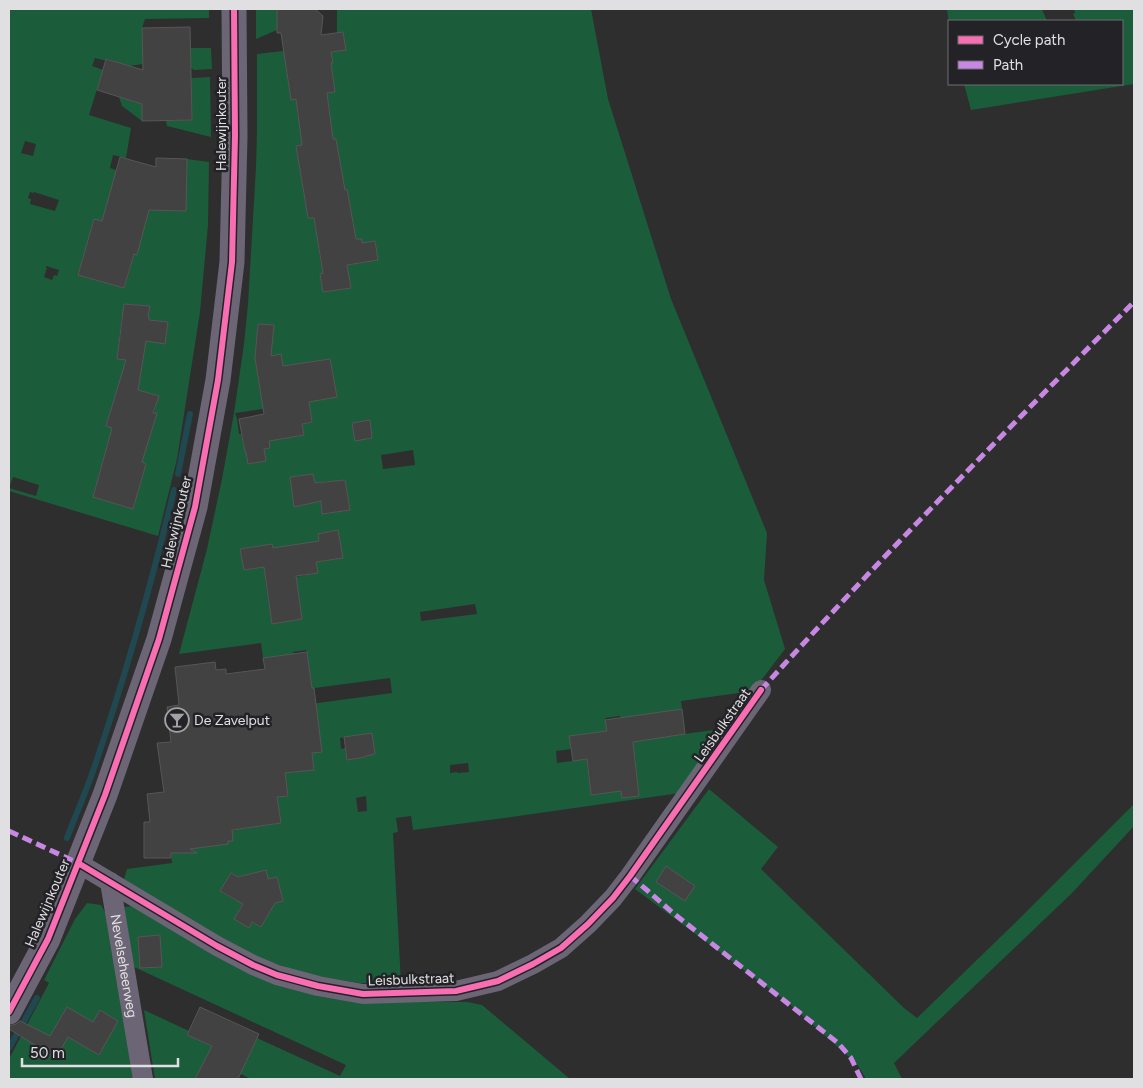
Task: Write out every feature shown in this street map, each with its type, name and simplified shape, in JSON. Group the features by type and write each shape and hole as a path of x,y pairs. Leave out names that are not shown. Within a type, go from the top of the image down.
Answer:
{"street":[{"name":"Halewijnkouter","path":"9,1012 48,939 105,794 159,639 194,507 216,390 232,262 235,136 234,9"},
{"name":"Leisbulkstraat","path":"78,862 217,946 277,975 318,986 363,994 456,991 498,981 561,948 613,898 761,690"},
{"name":"Nevelseheerweg","path":"110,882 143,1079"}],"green space":[{"path":"9,9 209,9 209,18 145,19 142,28 143,64 129,66 108,59 107,61 95,58 92,66 112,73 102,73 89,115 131,128 126,158 113,155 110,168 156,184 155,210 185,211 187,159 209,162 208,225 200,312 177,459 158,536 9,491","holes":["25,141 36,144 33,156 21,153","30,192 34,192 59,200 55,211 30,204 31,199 28,198","108,200 127,205 123,218 105,211","94,219 121,226 131,266 124,288 78,275 84,254 93,256 89,238","46,266 59,270 57,276 54,275 52,280 44,277","126,304 149,306 147,320 168,323 165,343 143,340 142,362 117,358 122,316 125,317","119,384 158,396 154,413 156,413 149,439 106,426","105,452 146,464 133,509 93,497","13,477 39,485 36,496 9,488"]},
{"path":"256,9 277,9 277,30 256,39"},
{"path":"337,9 591,9 608,99 671,299 767,533 764,580 785,649 753,691 681,701 682,709 643,715 624,726 620,716 605,718 607,731 570,736 571,749 556,751 557,763 603,757 602,745 721,729 680,793 413,830 411,816 396,818 398,832 393,833 401,983 359,983 309,975 262,959 213,934 124,879 127,869 172,863 171,853 191,853 191,836 236,830 235,823 249,801 288,796 285,773 314,770 312,753 250,712 283,656 263,658 261,643 179,654 207,549 222,479 244,344 256,167 257,54 325,46 326,53 345,50 343,32 337,33","holes":["331,54 335,92 327,93 330,112 298,117 296,99 291,100","336,139 340,161 339,191 347,189 351,211 308,218 296,146","361,239 362,243 375,241 377,260 325,269 324,264 321,264 318,245","347,270 351,288 323,292 320,274","258,324 274,325 257,336","281,354 288,397 262,401 256,362 264,357","330,359 337,397 303,363","309,402 312,422 302,424 304,435 269,441 270,448 264,449 266,461 249,464 247,452 245,452 241,434 239,434 235,413","413,450 415,465 383,469 381,455","313,474 315,485 328,481 329,483 345,480 350,510 323,514 321,501 294,506 290,477","337,530 339,536 319,540 318,534","340,542 342,558 316,562 317,573 296,577 302,619 272,623 265,578 275,565 244,570 241,549 272,544 273,548","475,604 477,614 421,621 420,612","306,650 308,660 294,662 293,652","390,678 392,693 281,708 262,695","372,733 374,754 347,760 345,748 341,749 340,738","635,757 639,795 622,798 621,791 591,795 587,763","468,763 469,772 450,773 450,765","366,796 367,811 358,812 356,798","279,813 281,823 254,827 253,817","266,871 268,879 277,877 283,901 273,903 261,927 252,922 249,928 234,919 244,902 235,900 220,891 231,873 240,878"]},
{"path":"947,9 1042,9 1047,20 959,20 948,20"},
{"path":"1074,9 1134,9 1134,84 971,110 964,85 1123,85 1123,20 1076,20 1073,14 1075,13"},
{"path":"191,48 211,48 212,69 194,70 191,68"},
{"path":"125,77 143,81 210,77 211,137 167,126 166,121 192,120 192,92 142,92 142,121 122,106 119,97"},
{"path":"709,789 778,847 761,869 904,1008 917,1018 1134,804 1134,826 1072,893 894,1063 902,1079 866,1079 857,1064 787,1002 635,889"},
{"path":"87,903 101,905 108,917 136,1079 9,1079 9,1059 49,983 44,980 75,919"},
{"path":"135,906 230,961 375,1002 467,1002 482,1005 570,1079 251,1079 228,1068 202,1066 195,1079 155,1079 144,1010 189,1031 187,1035 246,1062 257,1038 340,1076 346,1065 134,967 124,907","holes":["159,935 162,967 140,968 138,937"]}],"building":[{"path":"277,9 315,9 323,16 321,35 343,32 346,50 331,52 335,92 327,93 333,139 336,139 356,239 362,239 362,243 375,241 378,260 347,265 351,288 323,292 320,274 323,273 314,218 308,218 296,146 302,145 296,99 291,100 281,33 277,33"},
{"path":"190,27 192,120 142,121 142,104 97,90 106,59 143,70 142,28"},
{"path":"120,157 156,167 156,158 187,159 186,211 149,210 137,255 134,254 124,288 78,275 94,219 102,221"},
{"path":"124,304 150,306 149,320 168,322 165,344 146,341 138,390 159,396 153,413 157,413 142,462 146,464 133,509 93,497 112,428 106,426 126,360 117,359"},
{"path":"258,324 274,325 271,356 281,354 283,366 330,359 337,397 309,402 312,422 302,424 304,435 269,441 270,448 264,449 266,461 248,464 239,419 264,414 255,358"},
{"path":"370,420 372,438 355,441 352,423"},
{"path":"313,474 315,483 345,480 350,510 322,514 321,501 294,507 290,477"},
{"path":"338,530 343,558 316,562 318,573 296,576 302,619 272,624 264,567 244,570 240,549 272,544 273,548 319,541 318,534"},
{"path":"307,652 312,688 314,688 322,752 312,753 314,770 285,773 288,796 277,797 281,823 232,830 233,841 228,841 228,844 190,849 197,853 171,853 171,858 144,858 144,822 150,822 147,794 164,792 157,743 171,742 167,707 179,705 175,667 215,662 216,670 226,669 226,674 265,669 263,658"},
{"path":"682,709 685,734 633,742 639,796 622,798 621,791 591,795 587,759 573,761 569,736 607,731 605,720"},
{"path":"372,733 375,754 347,760 344,737"},
{"path":"666,866 695,886 685,901 656,882"},
{"path":"266,870 268,879 277,877 283,901 275,903 261,927 252,922 249,928 234,919 243,904 220,891 231,873 238,877"},
{"path":"160,935 162,967 140,968 138,937"},
{"path":"67,1007 93,1022 100,1010 118,1021 99,1055 68,1037 56,1058 9,1029 10,1026 20,1021 50,1036"},
{"path":"200,1007 259,1034 238,1079 195,1079 212,1046 187,1035"}],"waterway":[{"path":"178,474 190,414"},
{"path":"67,838 92,774 126,669 174,490"},
{"path":"9,1048 37,998"}],"marked path":[{"path":"761,690 899,542 1134,302"},
{"path":"9,831 78,863"},
{"path":"630,876 673,913 838,1043 851,1058 861,1079"}],"cycle path":[{"path":"9,1012 48,939 105,795 159,639 195,507 218,380 232,262 235,136 234,9"},
{"path":"78,863 217,946 277,975 318,986 363,994 456,991 498,981 561,948 613,898 761,690"}],"place":[{"name":"De Zavelput","path":"177,720"}]}
